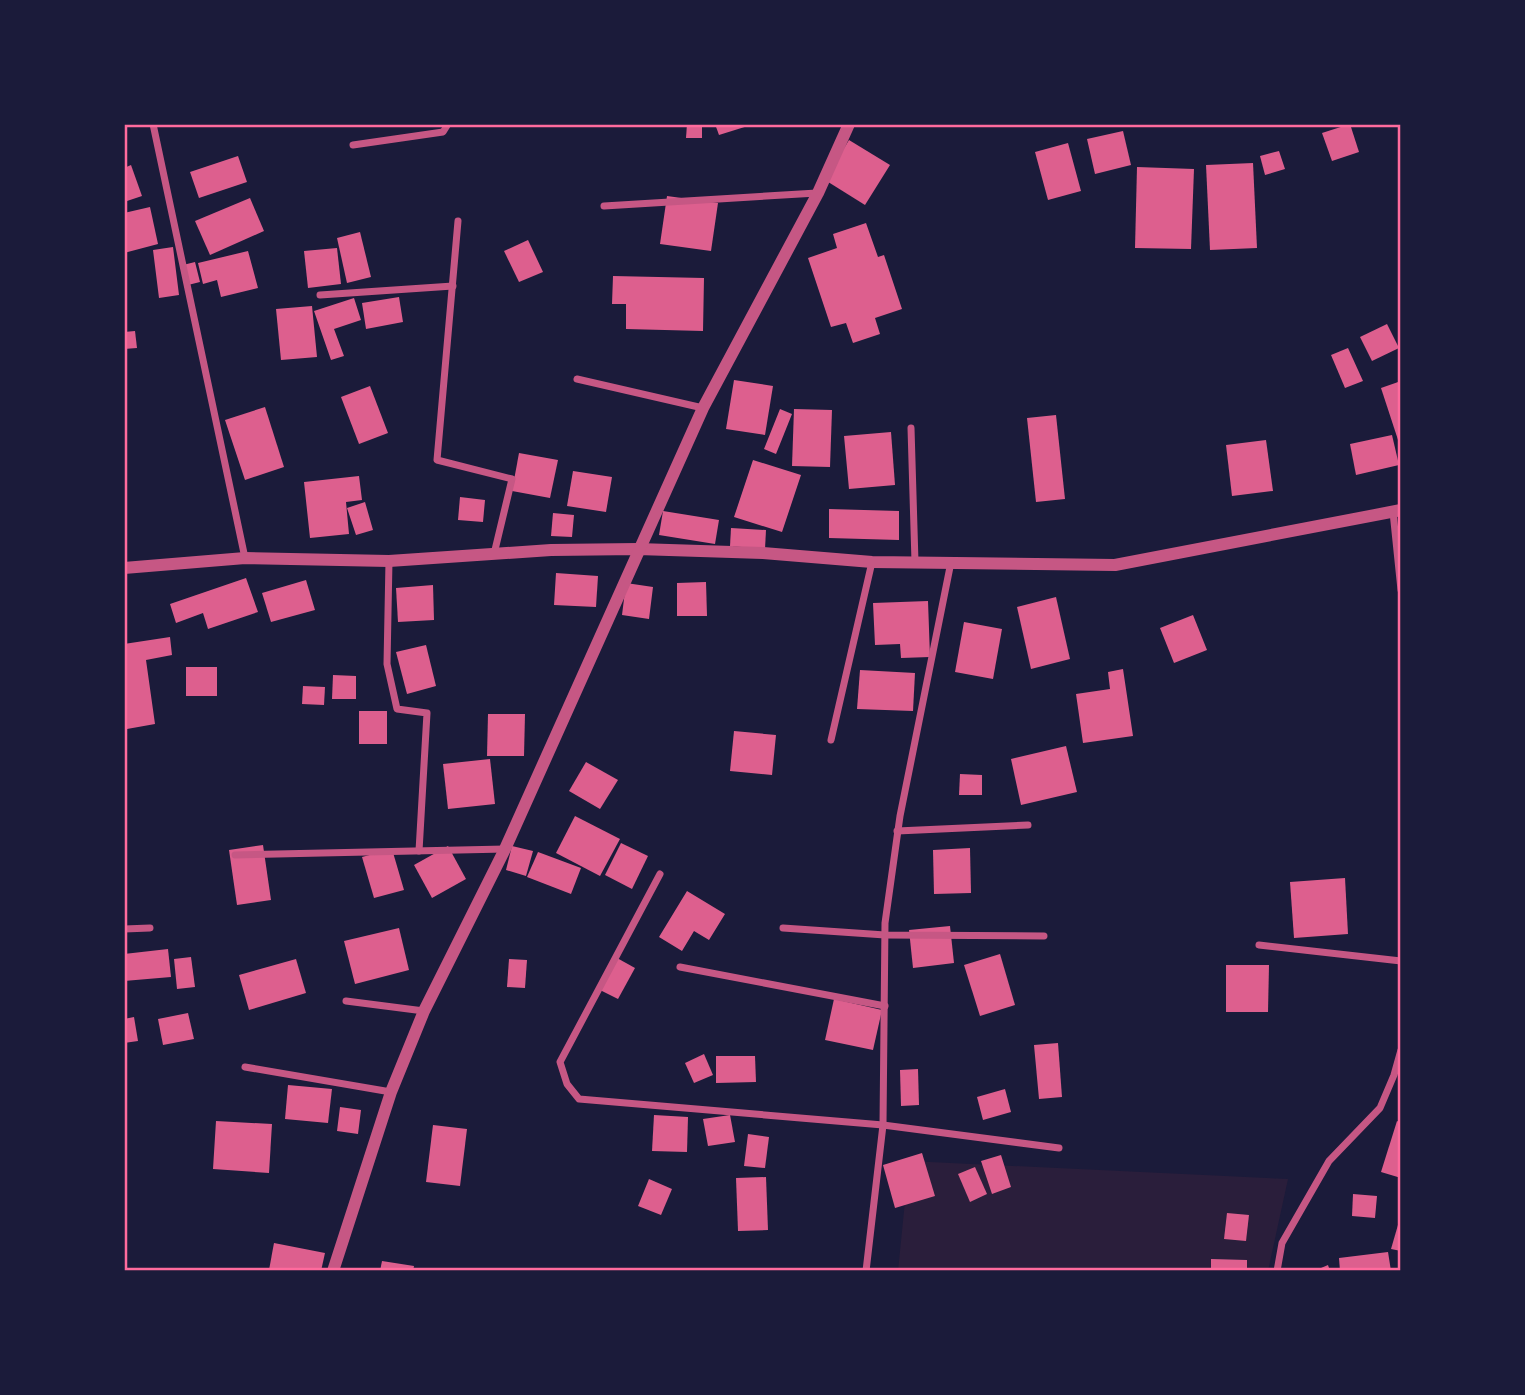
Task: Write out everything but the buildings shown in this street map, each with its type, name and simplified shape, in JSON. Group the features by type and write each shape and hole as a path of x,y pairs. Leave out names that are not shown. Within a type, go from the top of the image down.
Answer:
{"street":[{"path":"153,124 244,558"},
{"path":"353,145 443,132 448,124"},
{"path":"333,1271 391,1092 424,1011 505,849 703,408 818,193 849,124"},
{"path":"604,206 818,193"},
{"path":"458,221 437,460 512,479 494,555"},
{"path":"320,295 453,286"},
{"path":"577,379 703,408"},
{"path":"911,428 915,562"},
{"path":"124,568 244,558 389,561 551,550 763,553 872,562 1115,565 1397,511 1401,590"},
{"path":"389,561 387,664 397,709 427,713 419,851"},
{"path":"831,740 872,562"},
{"path":"866,1271 883,1125 885,923 897,831 951,562"},
{"path":"897,831 1028,825"},
{"path":"235,855 505,849"},
{"path":"660,874 560,1062 567,1084 579,1099 883,1125 1059,1148"},
{"path":"124,929 149,928"},
{"path":"783,928 886,935 1044,936"},
{"path":"1259,944 1401,961"},
{"path":"680,967 884,1006"},
{"path":"346,1001 424,1011"},
{"path":"1277,1271 1282,1243 1329,1161 1380,1108 1401,1050"},
{"path":"245,1068 391,1092"}],"shaded area":[{"path":"909,1161 1288,1179 1268,1271 898,1271"}]}
